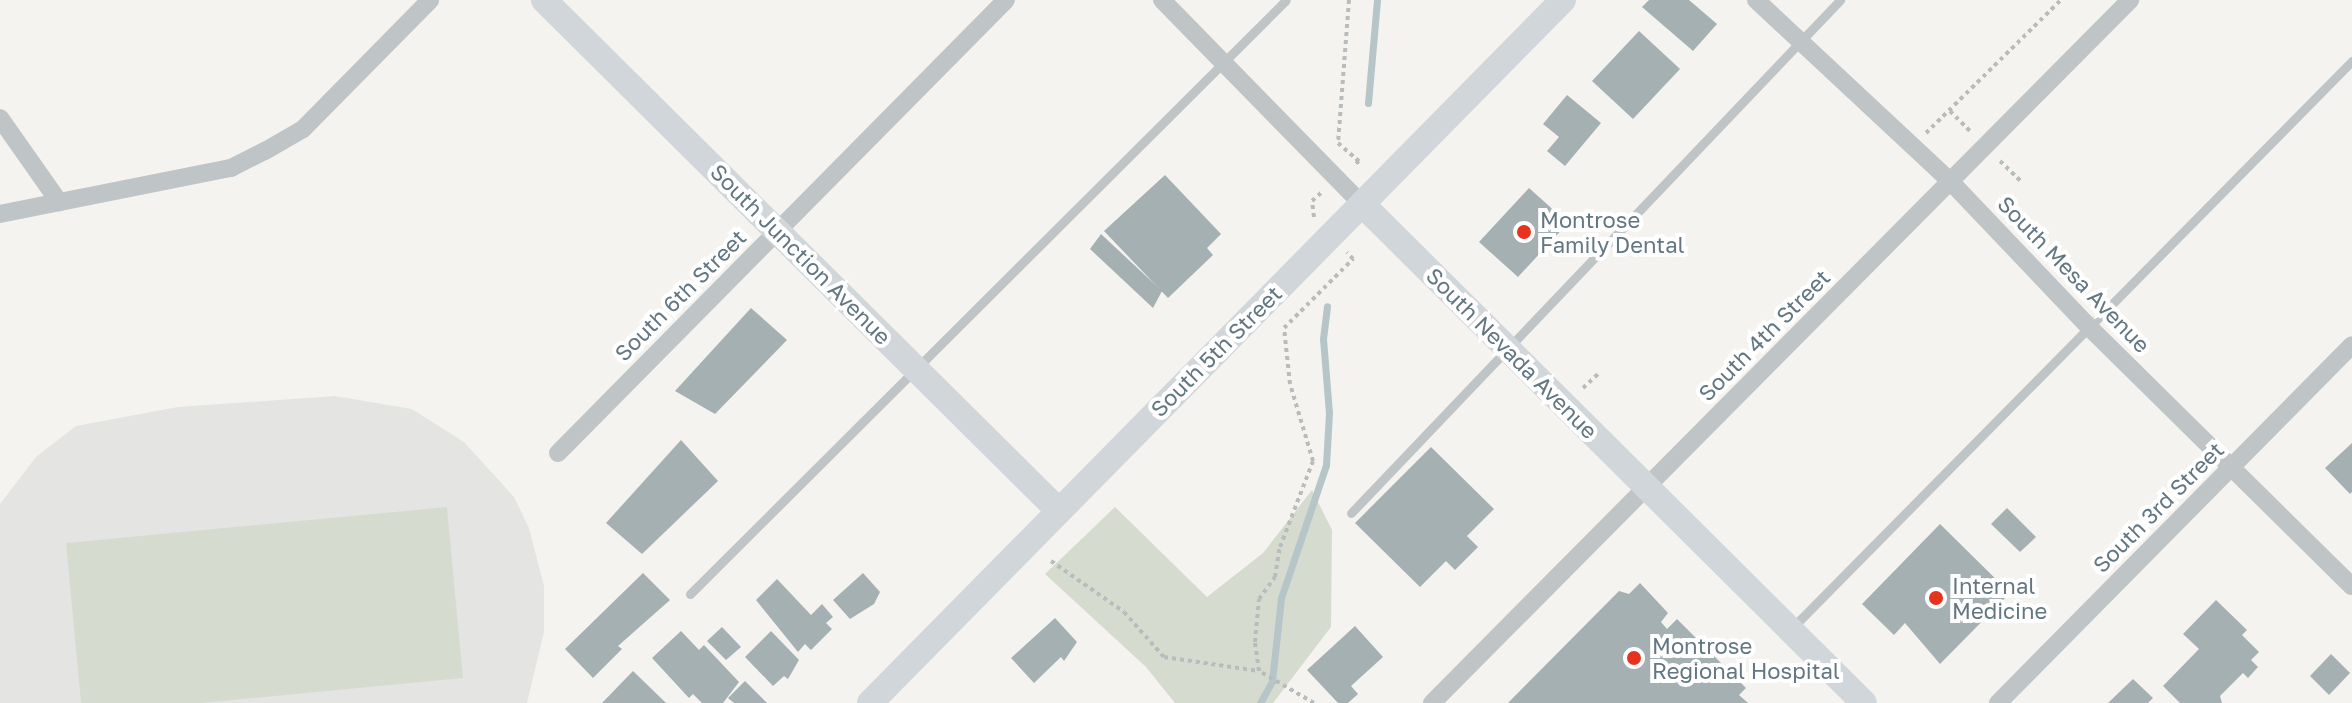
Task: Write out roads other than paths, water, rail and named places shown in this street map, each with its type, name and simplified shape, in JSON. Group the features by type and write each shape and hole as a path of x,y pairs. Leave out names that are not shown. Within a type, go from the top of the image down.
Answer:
{"street":[{"path":"0,214 231,168 303,129 430,0"},
{"name":"South Junction Avenue","path":"544,0 1057,509"},
{"name":"South 6th Street","path":"558,453 1006,0"},
{"name":"South Nevada Avenue","path":"1162,0 1646,488 1793,627 1864,703"},
{"name":"South 5th Street","path":"870,703 1057,509 1363,205 1563,0"},
{"name":"South Mesa Avenue","path":"1756,0 1797,43 1950,181 2091,329 2352,586"},
{"name":"South 4th Street","path":"1432,703 2130,0"},
{"path":"0,118 59,202"},
{"name":"South 3rd Street","path":"1998,703 2352,345"}],"lane":[{"path":"690,594 914,366 1286,0"},
{"path":"1351,513 1840,0"},
{"path":"1793,627 2091,329 2352,61"}],"waterway":[{"path":"1368,103 1377,0"},
{"path":"1260,703 1272,681 1281,598 1326,465 1329,413 1323,339 1327,306"}],"place":[{"name":"Montrose Family Dental","path":"1524,232"},
{"name":"Internal Medicine","path":"1936,598"},
{"name":"Montrose Regional Hospital","path":"1634,658"}]}
